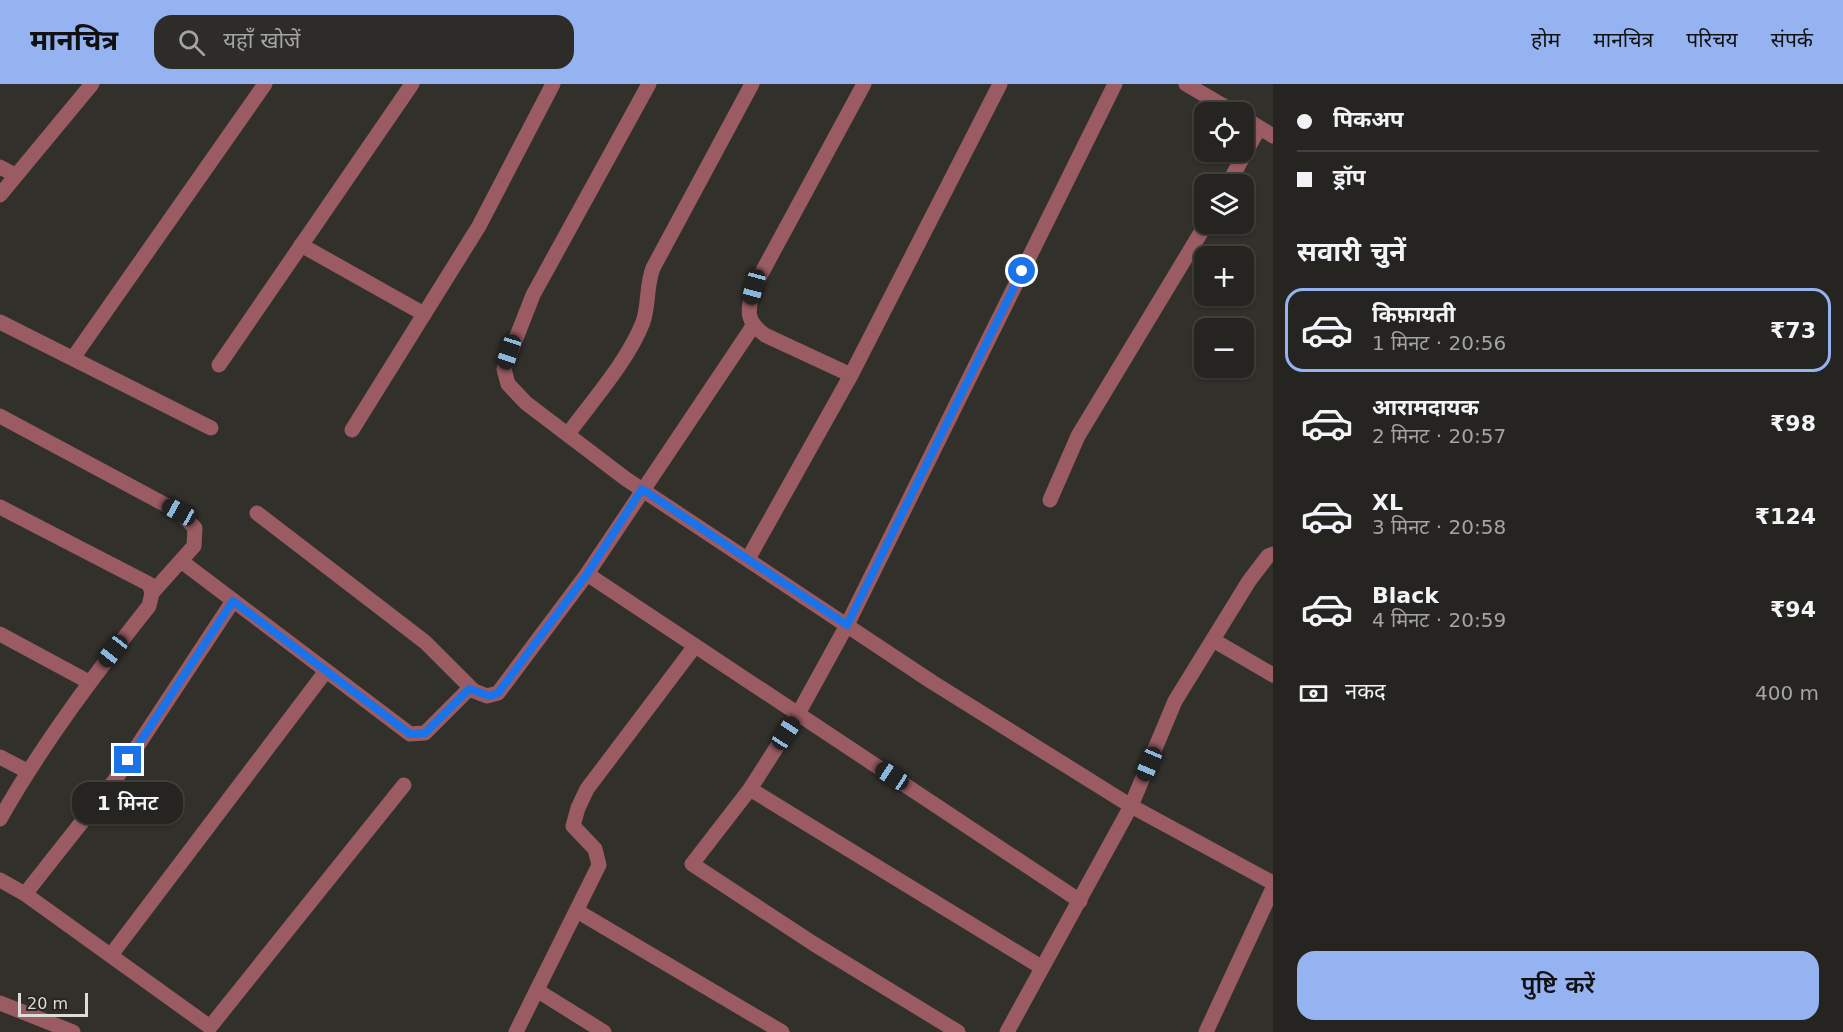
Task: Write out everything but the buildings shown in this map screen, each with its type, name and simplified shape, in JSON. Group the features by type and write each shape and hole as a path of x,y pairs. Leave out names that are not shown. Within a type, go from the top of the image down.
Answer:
{"street":[{"path":"0,195 92,84"},
{"path":"73,358 265,84"},
{"path":"219,365 412,84"},
{"path":"352,430 479,226 553,84"},
{"path":"649,84 533,295 504,369 508,384 526,404 642,489 932,682 1131,806 1273,883"},
{"path":"568,434 632,344 643,321 647,283 653,268 752,84"},
{"path":"851,375 765,335 753,326 748,310 754,287 864,84"},
{"path":"748,559 851,375 1000,84"},
{"path":"958,1032 814,944 692,864 750,789 798,714 847,625 1115,84"},
{"path":"1186,84 1217,102"},
{"path":"1254,125 1273,136"},
{"path":"1234,174 1259,128"},
{"path":"0,167 15,176"},
{"path":"1050,500 1078,436 1200,234"},
{"path":"301,245 424,314"},
{"path":"0,322 211,428"},
{"path":"257,513 425,642 472,689 487,696 498,693 587,574 753,326"},
{"path":"0,416 179,512 195,528 194,546 152,593 149,606 90,682 27,771 0,819"},
{"path":"0,507 149,584 152,593"},
{"path":"1007,1032 1131,806 1175,701 1272,553"},
{"path":"181,561 414,735 425,733 433,727 467,690 472,689"},
{"path":"587,574 1080,901"},
{"path":"25,894 115,780 233,601"},
{"path":"0,634 90,682"},
{"path":"1213,640 1273,675"},
{"path":"516,1032 598,865 596,849 573,826 578,808 587,789 695,646"},
{"path":"111,955 326,671"},
{"path":"0,757 27,771"},
{"path":"0,880 25,894 210,1027 404,785"},
{"path":"750,789 1041,968"},
{"path":"1206,1032 1273,888"},
{"path":"577,911 782,1032"},
{"path":"537,991 604,1032"},
{"path":"0,1003 73,1032"}],"route":[{"path":"128,760 233,601 410,734 425,733 467,690 475,689 487,696 498,693 587,574 642,489 847,625 1022,271"}]}
